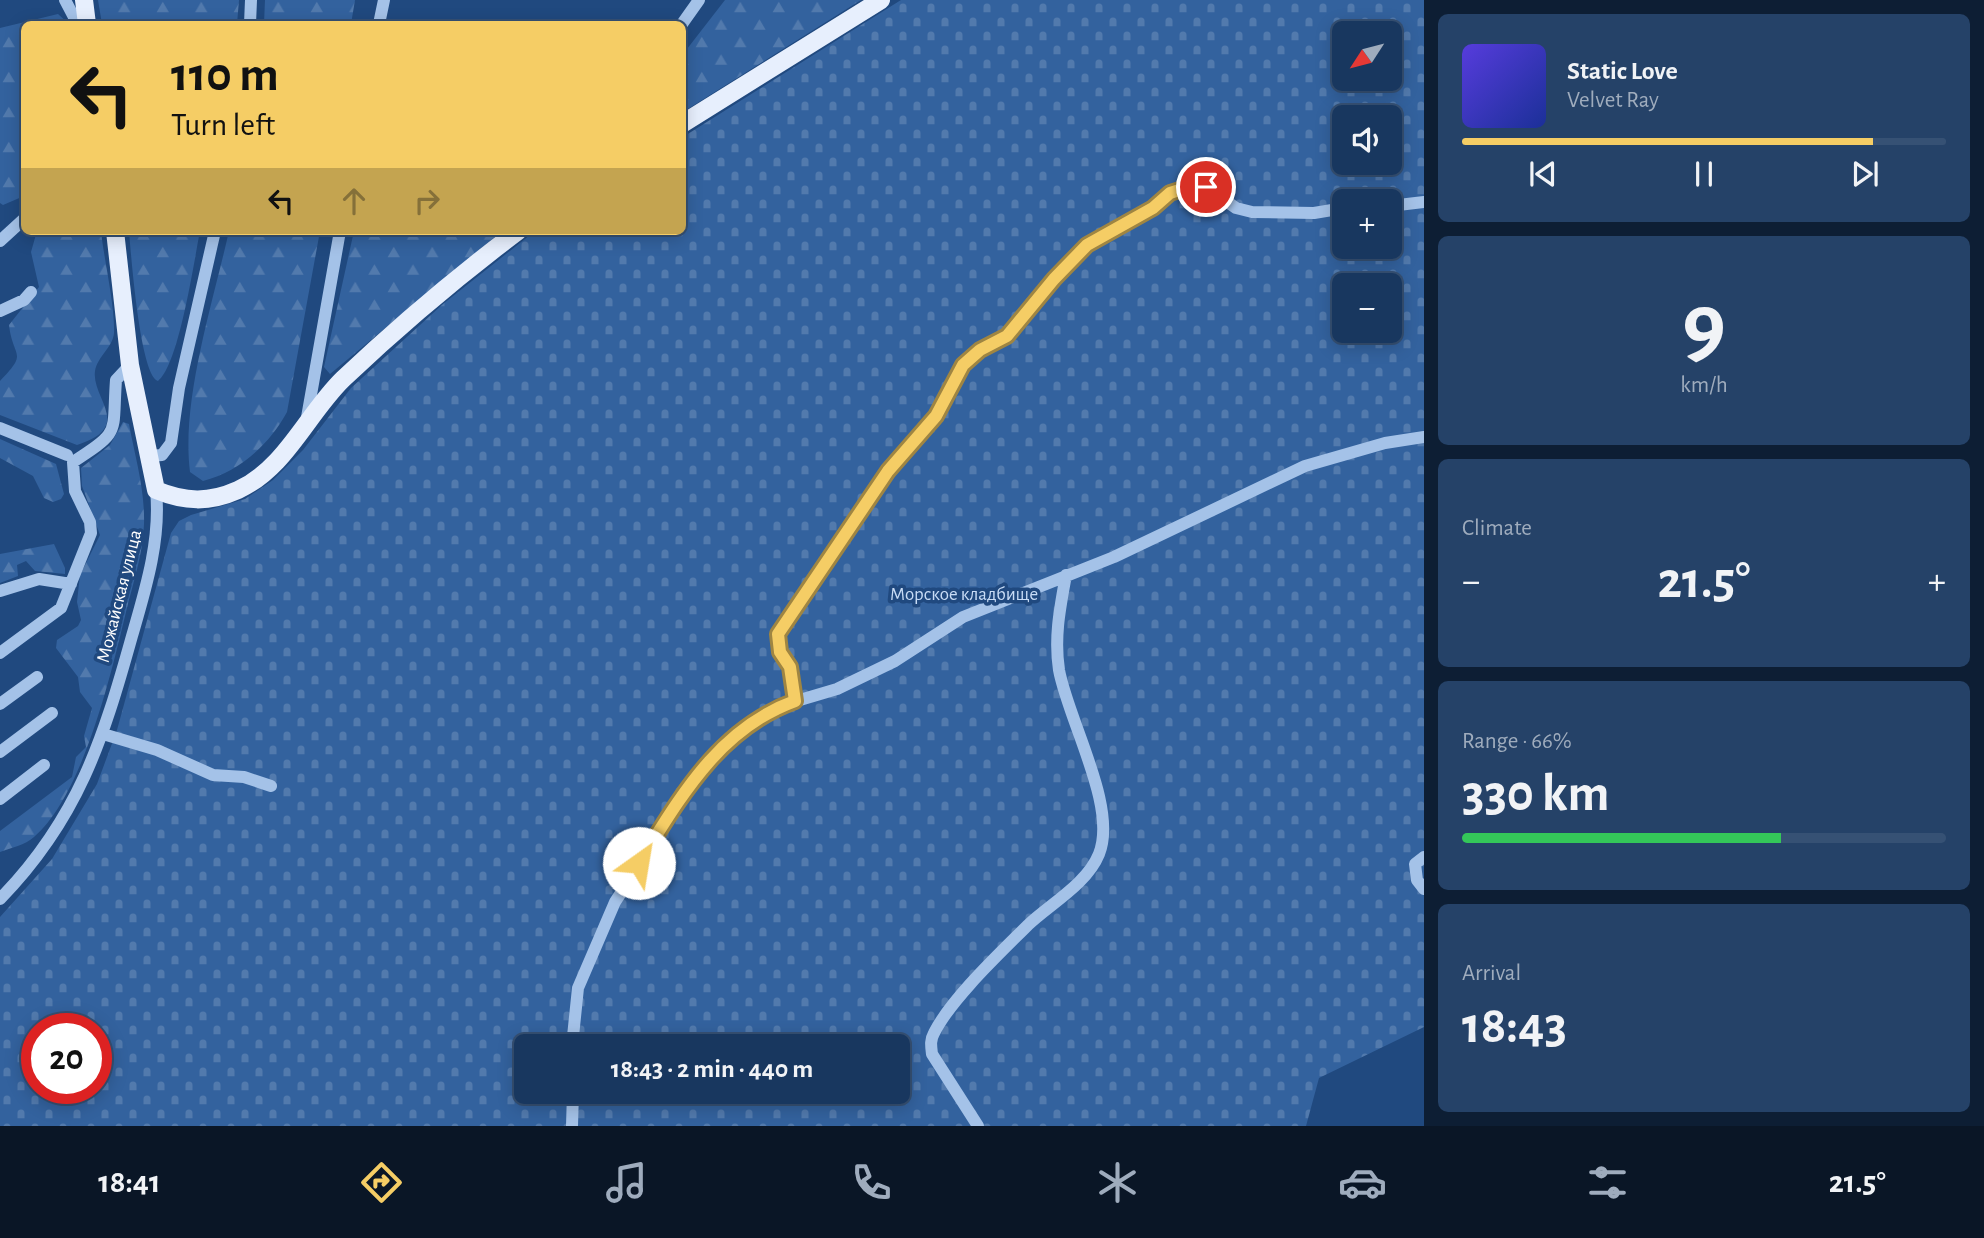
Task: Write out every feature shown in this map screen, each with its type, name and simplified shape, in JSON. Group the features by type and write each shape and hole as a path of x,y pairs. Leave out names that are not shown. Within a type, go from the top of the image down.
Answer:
{"main road":[{"path":"84,0 87,21"},
{"path":"686,122 881,0"},
{"name":"Можайская улица","path":"115,235 131,365 156,489"},
{"path":"156,489 189,501 217,497 240,489 295,442 341,381 436,296 513,235"}],"street":[{"path":"65,0 76,21"},
{"path":"250,21 251,0"},
{"path":"380,21 384,0"},
{"path":"683,21 699,0"},
{"path":"795,701 790,667 780,652 778,634 888,471 936,416 963,365 980,350 1007,336 1054,279 1087,245 1153,208 1170,193 1192,186 1206,187 1236,208 1252,212 1314,213 1332,210"},
{"path":"1402,205 1424,202"},
{"path":"0,241 21,222"},
{"path":"149,456 162,455 171,443 179,388 214,235"},
{"path":"305,426 339,235"},
{"path":"0,311 24,300 31,292"},
{"path":"0,653 61,608 91,533 90,522 75,491 73,462 105,440 114,428 116,380 131,365"},
{"path":"0,428 67,455"},
{"path":"573,1034 578,988 615,902 688,787 723,744 756,720 795,701 837,689 895,661 964,617 1199,519 1305,466 1385,443 1424,437"},
{"name":"Можайская улица","path":"0,899 34,863 60,824 85,779 103,734 152,562 157,522 156,489"},
{"path":"978,1126 932,1054 930,1045 933,1034 954,1005 1027,926 1089,870 1101,847 1100,803 1060,672 1056,626 1066,575"},
{"path":"0,591 38,579 71,584"},
{"path":"0,704 37,677"},
{"path":"0,752 52,713"},
{"path":"103,734 157,750 213,775 244,776 271,786"},
{"path":"0,799 44,765"},
{"path":"1424,857 1415,864 1417,880 1424,888"},
{"path":"572,1126 573,1104"}],"green space":[{"path":"98,0 239,0 237,21 102,21"},
{"path":"265,0 355,0 352,21 264,21"},
{"path":"725,0 861,0 686,110 687,49"},
{"name":"Морское кладбище","path":"901,0 1424,0 1424,1027 1319,1078 1306,1126 0,1126 0,917 52,859 97,784 117,730 171,533 179,521 245,499 273,480 303,450 351,388 443,304 530,235 686,235 686,135"},
{"path":"58,14 66,21 29,21"},
{"path":"21,23 21,197 3,205 0,203 0,28"},
{"path":"36,235 102,235 114,333 95,371 95,381 107,421 104,430 94,438 77,445 0,415 0,381 17,359 9,325 39,287 31,252"},
{"path":"129,235 199,235 179,334 166,371 158,381 146,358 134,287"},
{"path":"228,235 319,235 287,412 252,456 229,471 203,481 190,472 188,444 200,352"},
{"path":"353,235 497,235 330,374 324,367"},
{"path":"123,422 129,424 139,473 144,511 143,535 103,699 81,764 51,818 30,840 0,852 0,831 72,777 76,757 86,747 84,736 92,708 80,692 78,677 56,648 57,640 78,626 81,620 77,602 80,575 100,535 82,486 81,468 110,445"},
{"path":"0,439 56,464 64,494 61,499 53,502 44,498 33,476 0,458"},
{"path":"54,544 65,574 35,571 26,561 17,565 18,576 0,583 0,554"}],"route":[{"path":"639,863 688,787 723,744 756,720 795,701 790,667 780,652 778,634 812,588 888,471 936,416 963,365 980,350 1007,336 1054,279 1087,245 1114,227 1153,208 1170,193 1192,186 1206,187"}]}
